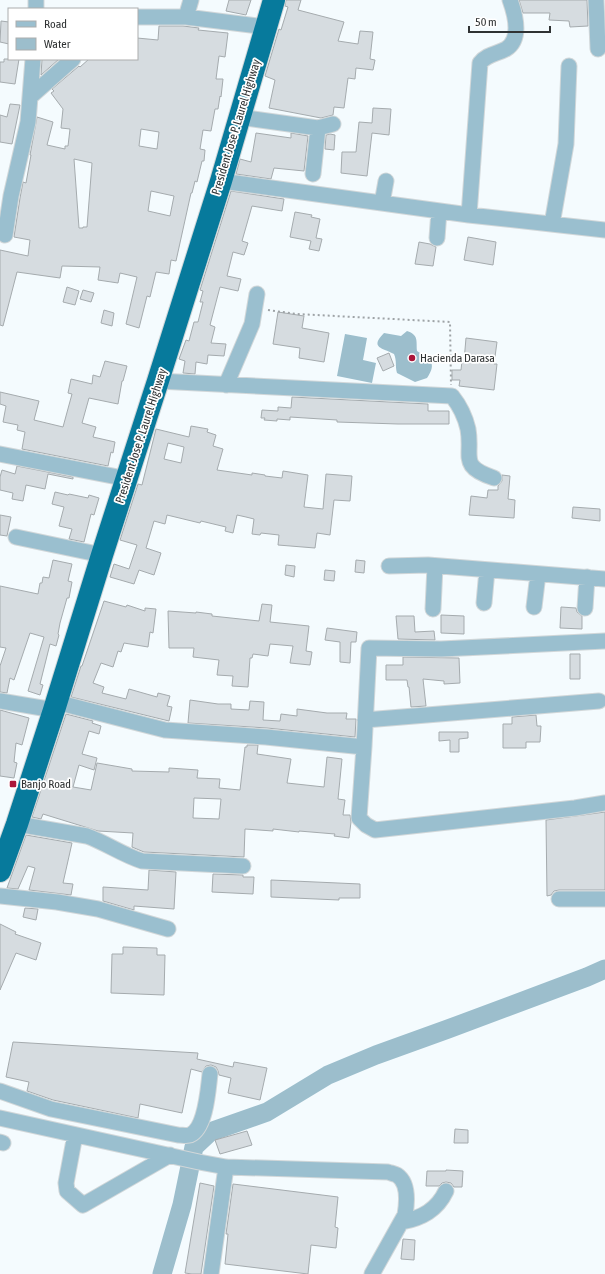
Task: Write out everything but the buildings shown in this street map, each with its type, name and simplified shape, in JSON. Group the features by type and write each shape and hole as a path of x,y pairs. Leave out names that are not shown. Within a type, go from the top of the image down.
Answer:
{"highway":[{"name":"President Jose P. Laurel Highway","path":"0,870 17,824 102,555 128,479 221,181 274,0"}],"street":[{"path":"186,17 191,0"},
{"path":"469,215 480,63 484,58 508,48 514,40 517,21 510,0"},
{"path":"596,0 598,49"},
{"path":"138,18 186,17 266,27"},
{"path":"5,235 11,196 28,122 33,60"},
{"path":"31,96 72,60"},
{"path":"552,224 566,144 569,66"},
{"path":"239,117 325,126 313,174"},
{"path":"221,181 469,215 605,230"},
{"path":"382,202 386,181"},
{"path":"437,238 439,211"},
{"path":"226,385 252,324 256,301"},
{"path":"158,382 452,396 461,407 468,430 469,460 473,468 482,474 494,478"},
{"path":"0,454 128,479"},
{"path":"16,538 102,555"},
{"path":"389,566 435,566 605,579"},
{"path":"433,608 435,566"},
{"path":"484,603 487,570"},
{"path":"534,607 538,574"},
{"path":"585,608 587,578"},
{"path":"605,641 441,649 369,648 359,818 366,825 375,830 575,808 605,803"},
{"path":"0,700 55,706 165,730 266,737 364,747"},
{"path":"365,720 599,701"},
{"path":"17,824 87,836 142,861 243,866"},
{"path":"0,896 57,902 98,909 168,929"},
{"path":"559,899 605,899"},
{"path":"0,1091 51,1109 189,1136 197,1131 202,1122 210,1074"},
{"path":"0,1118 226,1167 388,1172 397,1175 404,1183 406,1192 407,1206 405,1215 372,1274"},
{"path":"75,1135 66,1183 67,1191 83,1205 176,1156"},
{"path":"211,1274 226,1167"},
{"path":"402,1222 415,1220 426,1214 443,1198 446,1190"}],"path":[{"path":"256,301 297,314 450,322 452,396"}],"water":[{"name":"Hacienda Darasa","path":"407,331 415,336 417,341 417,351 428,359 432,365 427,378 415,382 397,373 394,354 382,349 378,345 380,338 384,333 401,336"},
{"path":"345,334 367,338 363,360 376,363 372,383 337,376"}],"waterway":[{"path":"162,1274 182,1205 194,1147 210,1132 267,1112 328,1075 376,1055 605,969"}],"place":[{"name":"Hacienda Darasa","path":"412,358"},
{"name":"Banjo Road","path":"13,784"}]}
